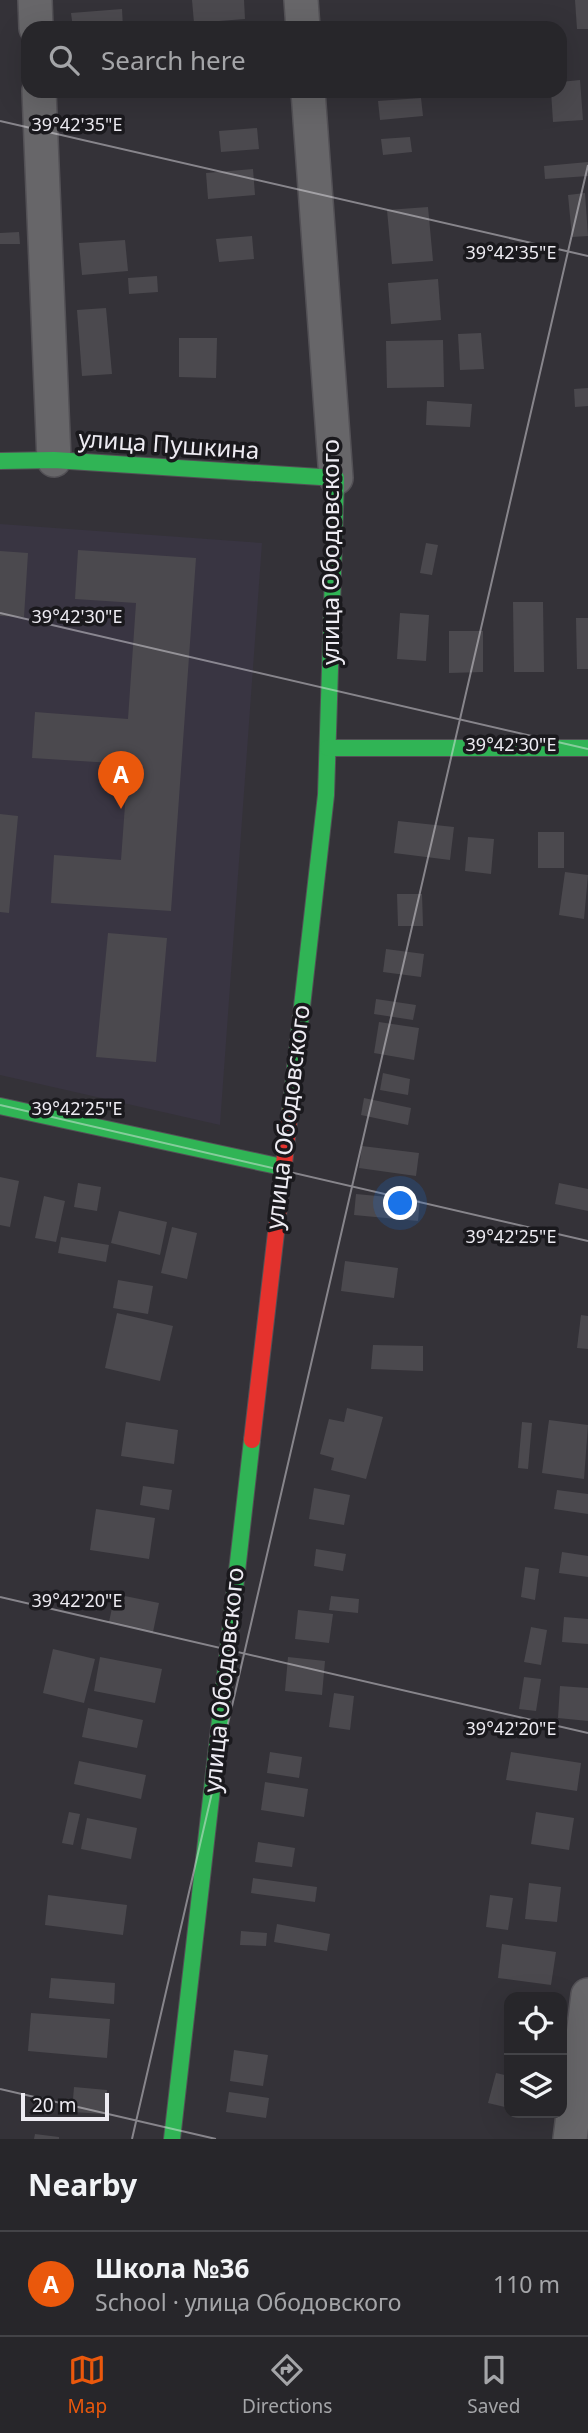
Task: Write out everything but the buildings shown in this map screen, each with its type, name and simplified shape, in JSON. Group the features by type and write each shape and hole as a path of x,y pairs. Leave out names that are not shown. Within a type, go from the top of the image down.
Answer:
{"street":[{"path":"35,0 36,21"},
{"path":"301,0 302,21"},
{"path":"39,98 54,460"},
{"name":"улица Ободовского","path":"173,2139 326,795 336,478 309,98"},
{"name":"улица Пушкина","path":"0,461 54,460 336,478"},
{"path":"328,748 588,748"},
{"path":"0,1106 282,1167"},
{"path":"570,2139 588,1995"}],"shaded area":[{"path":"0,524 262,543 220,1125 0,1075"}],"traffic: fast":[{"path":"0,461 54,460 336,478 326,795 290,1112"},
{"path":"328,748 588,748"},
{"path":"0,1106 282,1167"},
{"path":"172,2139 252,1440"}],"traffic: jam":[{"path":"252,1440 290,1112"}],"place":[{"name":"Школа №36","path":"121,809"}]}
